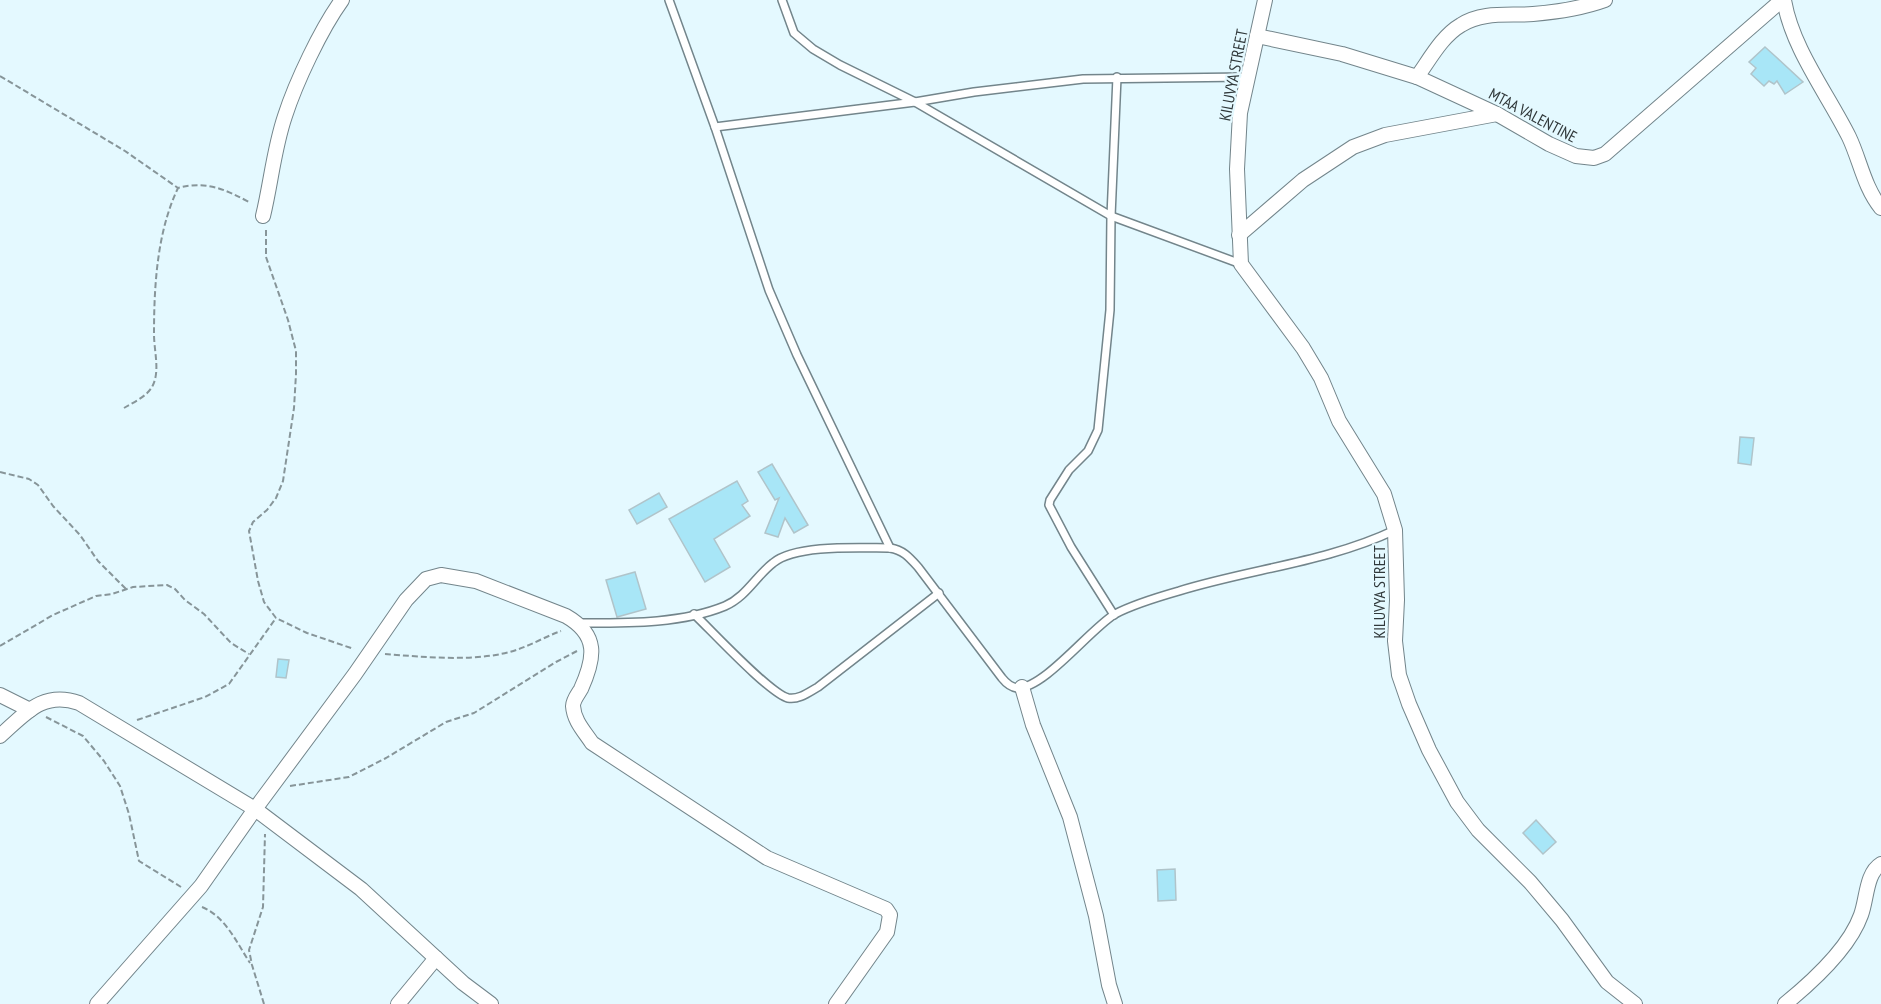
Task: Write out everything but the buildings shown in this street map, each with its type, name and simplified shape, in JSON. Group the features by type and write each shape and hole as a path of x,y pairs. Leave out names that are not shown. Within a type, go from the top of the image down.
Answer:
{"street":[{"path":"263,216 284,118 317,44 342,0"},
{"name":"KILUVYA STREET","path":"1265,0 1240,113 1237,169 1241,264 1304,348 1321,378 1339,421 1384,494 1395,530 1397,600 1395,641 1399,675 1429,750 1457,802 1478,830 1530,882 1562,920 1607,982 1635,1004"},
{"path":"1417,77 1443,40 1461,25 1478,17 1496,14 1533,14 1590,5 1605,0"},
{"path":"1783,0 1789,23 1849,137 1874,199 1881,208"},
{"name":"MTAA VALENTINE","path":"1257,36 1342,54 1417,77 1497,114 1549,144 1576,156 1594,158 1614,147 1783,0"},
{"path":"1239,235 1303,180 1353,147 1385,135 1497,114"},
{"path":"97,1004 191,898 260,813 270,789 369,654 405,600 426,579 441,575 476,581 579,623 592,644 591,663 573,703 576,720 592,743 767,858 886,909 890,915 887,932 837,1004"},
{"path":"1022,687 1033,725 1070,817 1096,916 1108,985 1115,1004"},
{"path":"0,695 30,710"},
{"path":"0,736 30,710 46,700 67,699 79,703 260,813 360,889 463,983 491,1004"},
{"path":"1785,1004 1815,980 1855,929 1872,873 1881,864"},
{"path":"398,1004 436,958"}],"lane":[{"path":"669,0 715,127 769,291 890,548"},
{"path":"782,0 794,33 813,49 915,102 1111,216 1241,264"},
{"path":"1114,615 1071,547 1049,505 1069,470 1088,451 1098,430 1110,310 1111,216 1117,77"},
{"path":"715,127 1083,79 1247,77"},
{"path":"579,623 645,621 714,610 741,596 774,562 789,555 828,549 899,549 907,555 939,593 1009,686 1022,687 1033,683 1059,664 1114,615 1161,596 1207,582 1367,544 1395,530"},
{"path":"694,614 763,681 780,695 791,699 802,697 818,687 939,593"}],"path":[{"path":"0,76 125,151 178,188 208,184 250,202 263,216 267,238 266,257 288,320 296,351 294,408 283,481 276,498 267,510 253,522 249,531 264,602 276,618 307,633 369,654 443,658 495,655 518,650 579,623"},
{"path":"124,408 149,392 154,384 156,372 154,307 161,243 167,211 178,188"},
{"path":"0,472 29,479 38,486 80,535 98,561 126,589"},
{"path":"0,646 52,615 96,596 133,587 167,585 176,589 231,642 249,654"},
{"path":"120,726 213,693 229,684 276,618"},
{"path":"270,789 349,777 446,722 474,713 556,662 592,644"},
{"path":"30,710 83,736 105,760 120,786 134,833 136,856 139,861 221,920 252,965"},
{"path":"260,813 263,907 249,950 264,1004"}]}
